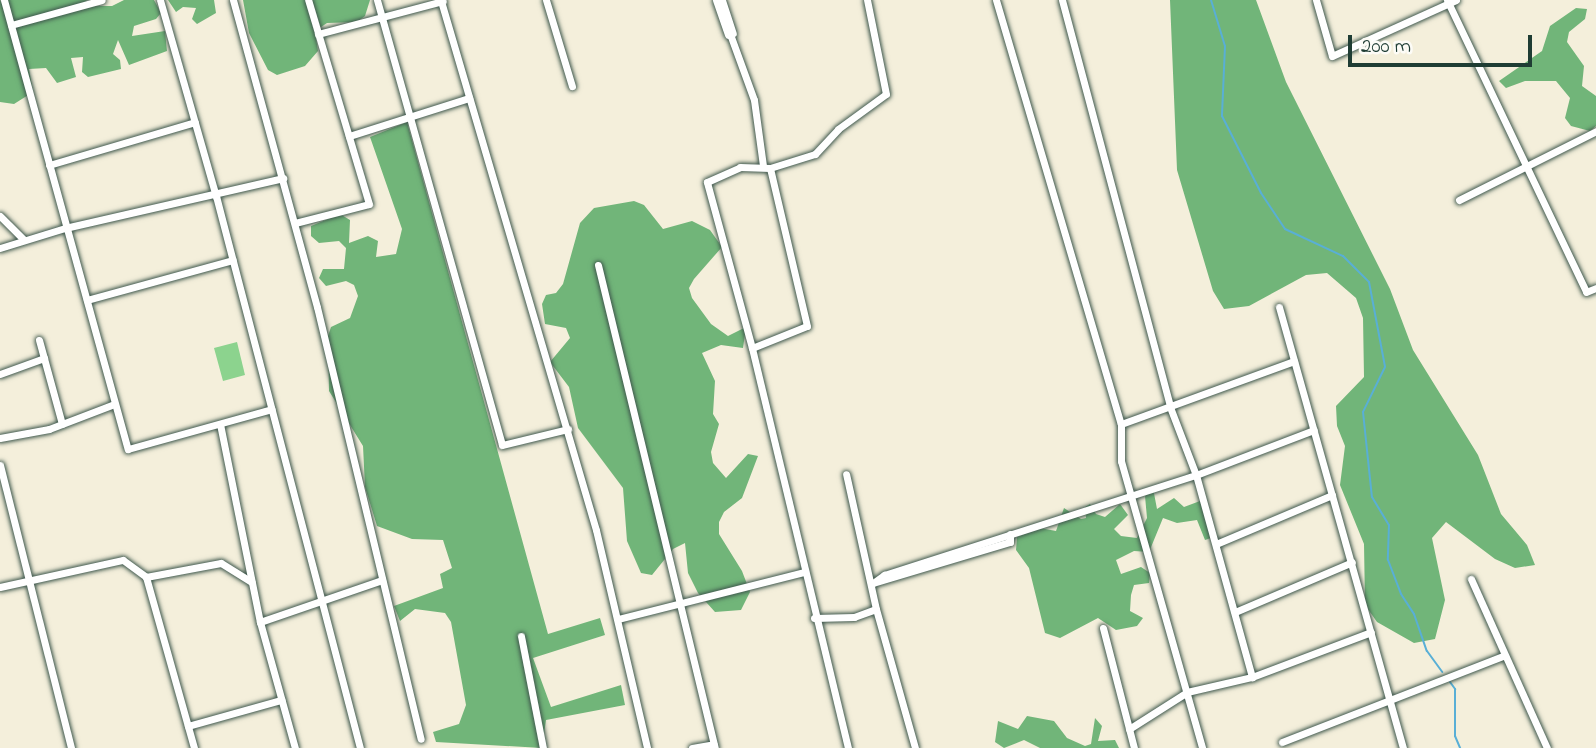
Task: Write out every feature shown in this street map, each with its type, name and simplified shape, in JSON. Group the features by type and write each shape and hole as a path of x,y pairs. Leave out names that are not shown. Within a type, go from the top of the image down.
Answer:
{"street":[{"path":"4,0 128,449 272,409"},
{"path":"11,25 102,0"},
{"path":"160,0 216,196 360,748"},
{"path":"233,0 295,223 421,740"},
{"path":"295,223 369,204 308,0"},
{"path":"376,0 502,445 568,429"},
{"path":"318,34 445,0 469,98 568,429 618,619 647,748"},
{"path":"546,0 572,86"},
{"path":"716,0 754,100 767,167 807,326 752,348"},
{"path":"722,0 730,34"},
{"path":"848,748 814,618 752,348 707,182 740,167 767,167 820,150 838,129 888,92 867,0"},
{"path":"996,0 1121,424 1121,461 1202,748"},
{"path":"1062,0 1170,407 1196,475 1252,677"},
{"path":"1316,0 1332,56 1451,1 1525,167 1586,292 1596,288"},
{"path":"349,136 469,98"},
{"path":"49,164 195,122"},
{"path":"1459,200 1596,131"},
{"path":"0,248 65,228 216,196 283,178"},
{"path":"0,216 23,239"},
{"path":"87,300 233,260"},
{"path":"598,265 715,746 692,748"},
{"path":"1279,307 1403,748"},
{"path":"39,340 62,424"},
{"path":"0,374 44,358"},
{"path":"1121,424 1294,361"},
{"path":"0,438 62,424 114,404"},
{"path":"220,424 260,622 295,748"},
{"path":"873,583 884,575 1010,538 1196,475 1314,430"},
{"path":"0,465 71,748"},
{"path":"846,474 873,583 876,609 915,748"},
{"path":"1216,544 1332,495"},
{"path":"0,587 123,560 146,577 194,748"},
{"path":"146,577 214,562 252,582"},
{"path":"1235,612 1352,562"},
{"path":"618,619 804,572"},
{"path":"1471,579 1547,748"},
{"path":"260,622 382,580"},
{"path":"814,618 854,617 876,609"},
{"path":"1103,628 1134,748"},
{"path":"1129,729 1187,692 1252,677 1371,632"},
{"path":"521,636 543,748"},
{"path":"1282,742 1505,654"},
{"path":"188,726 281,700"}],"green space":[{"path":"0,0 7,13 11,10 7,0 86,0 93,6 112,6 124,0 154,0 161,13 156,19 134,26 132,36 165,31 167,51 129,65 118,40 113,54 120,60 121,69 88,77 82,72 83,57 71,58 76,77 57,83 46,68 29,69 33,92 14,104 0,102"},
{"path":"168,0 214,0 216,13 197,24 192,19 196,8 183,7 176,12"},
{"path":"243,0 370,0 365,16 357,22 327,23 315,31 318,51 305,66 277,75 268,70 249,33"},
{"path":"1170,0 1256,0 1286,82 1390,289 1413,350 1478,455 1501,514 1527,545 1535,565 1515,568 1495,559 1446,522 1432,538 1445,600 1435,639 1414,643 1377,622 1365,605 1364,544 1340,485 1345,446 1337,426 1336,406 1364,377 1363,318 1356,298 1327,273 1306,275 1249,306 1224,309 1213,291 1177,170"},
{"path":"1576,8 1587,9 1585,19 1569,32 1567,42 1584,66 1582,86 1596,96 1596,126 1590,131 1571,126 1565,118 1570,98 1556,81 1525,81 1506,88 1499,81 1542,51 1550,26"},
{"path":"407,122 548,634 600,618 605,635 533,658 551,707 621,685 625,705 546,720 542,748 436,742 433,732 459,724 466,705 451,622 445,613 415,609 400,621 394,606 443,588 440,574 452,568 443,540 412,539 377,526 365,487 363,446 329,391 328,336 331,327 350,318 358,296 354,285 346,281 326,286 319,278 323,269 344,269 346,248 339,241 319,243 311,236 311,226 340,214 350,220 349,243 368,236 378,241 376,257 396,254 402,229 370,137"},
{"path":"634,201 644,205 663,229 692,221 710,230 722,247 694,279 689,288 692,298 711,324 728,336 746,327 743,348 721,345 702,353 715,381 713,414 719,424 711,452 713,463 726,478 748,454 758,456 742,498 724,512 719,522 719,534 742,571 750,592 741,610 715,612 698,593 688,573 685,543 673,549 652,575 641,573 627,541 623,488 578,428 569,387 550,362 570,338 566,328 545,324 542,304 546,295 556,293 563,284 580,223 594,208"},
{"path":"237,342 245,375 223,381 214,348"},
{"path":"1153,488 1157,509 1174,498 1184,507 1200,501 1210,511 1214,537 1205,540 1197,520 1177,523 1163,518 1149,552 1134,551 1116,560 1121,574 1141,567 1150,573 1149,583 1134,585 1131,595 1130,611 1143,618 1137,626 1116,630 1098,618 1060,638 1045,633 1029,568 1016,550 1017,537 1040,528 1056,531 1064,508 1081,519 1086,518 1085,507 1090,504 1096,514 1105,517 1120,504 1128,515 1114,529 1121,536 1137,538 1147,518 1145,496"},
{"path":"1027,716 1054,721 1067,738 1085,746 1091,744 1095,718 1102,726 1098,741 1115,740 1119,748 1040,748 1024,740 1004,748 995,742 998,721 1018,729"}],"waterway":[{"path":"1211,0 1225,46 1222,116 1261,193 1285,229 1343,256 1369,282 1385,367 1363,412 1372,497 1389,525 1388,560 1401,594 1414,614 1427,651 1442,672"},
{"path":"1450,682 1455,689 1455,736 1460,748"}]}
